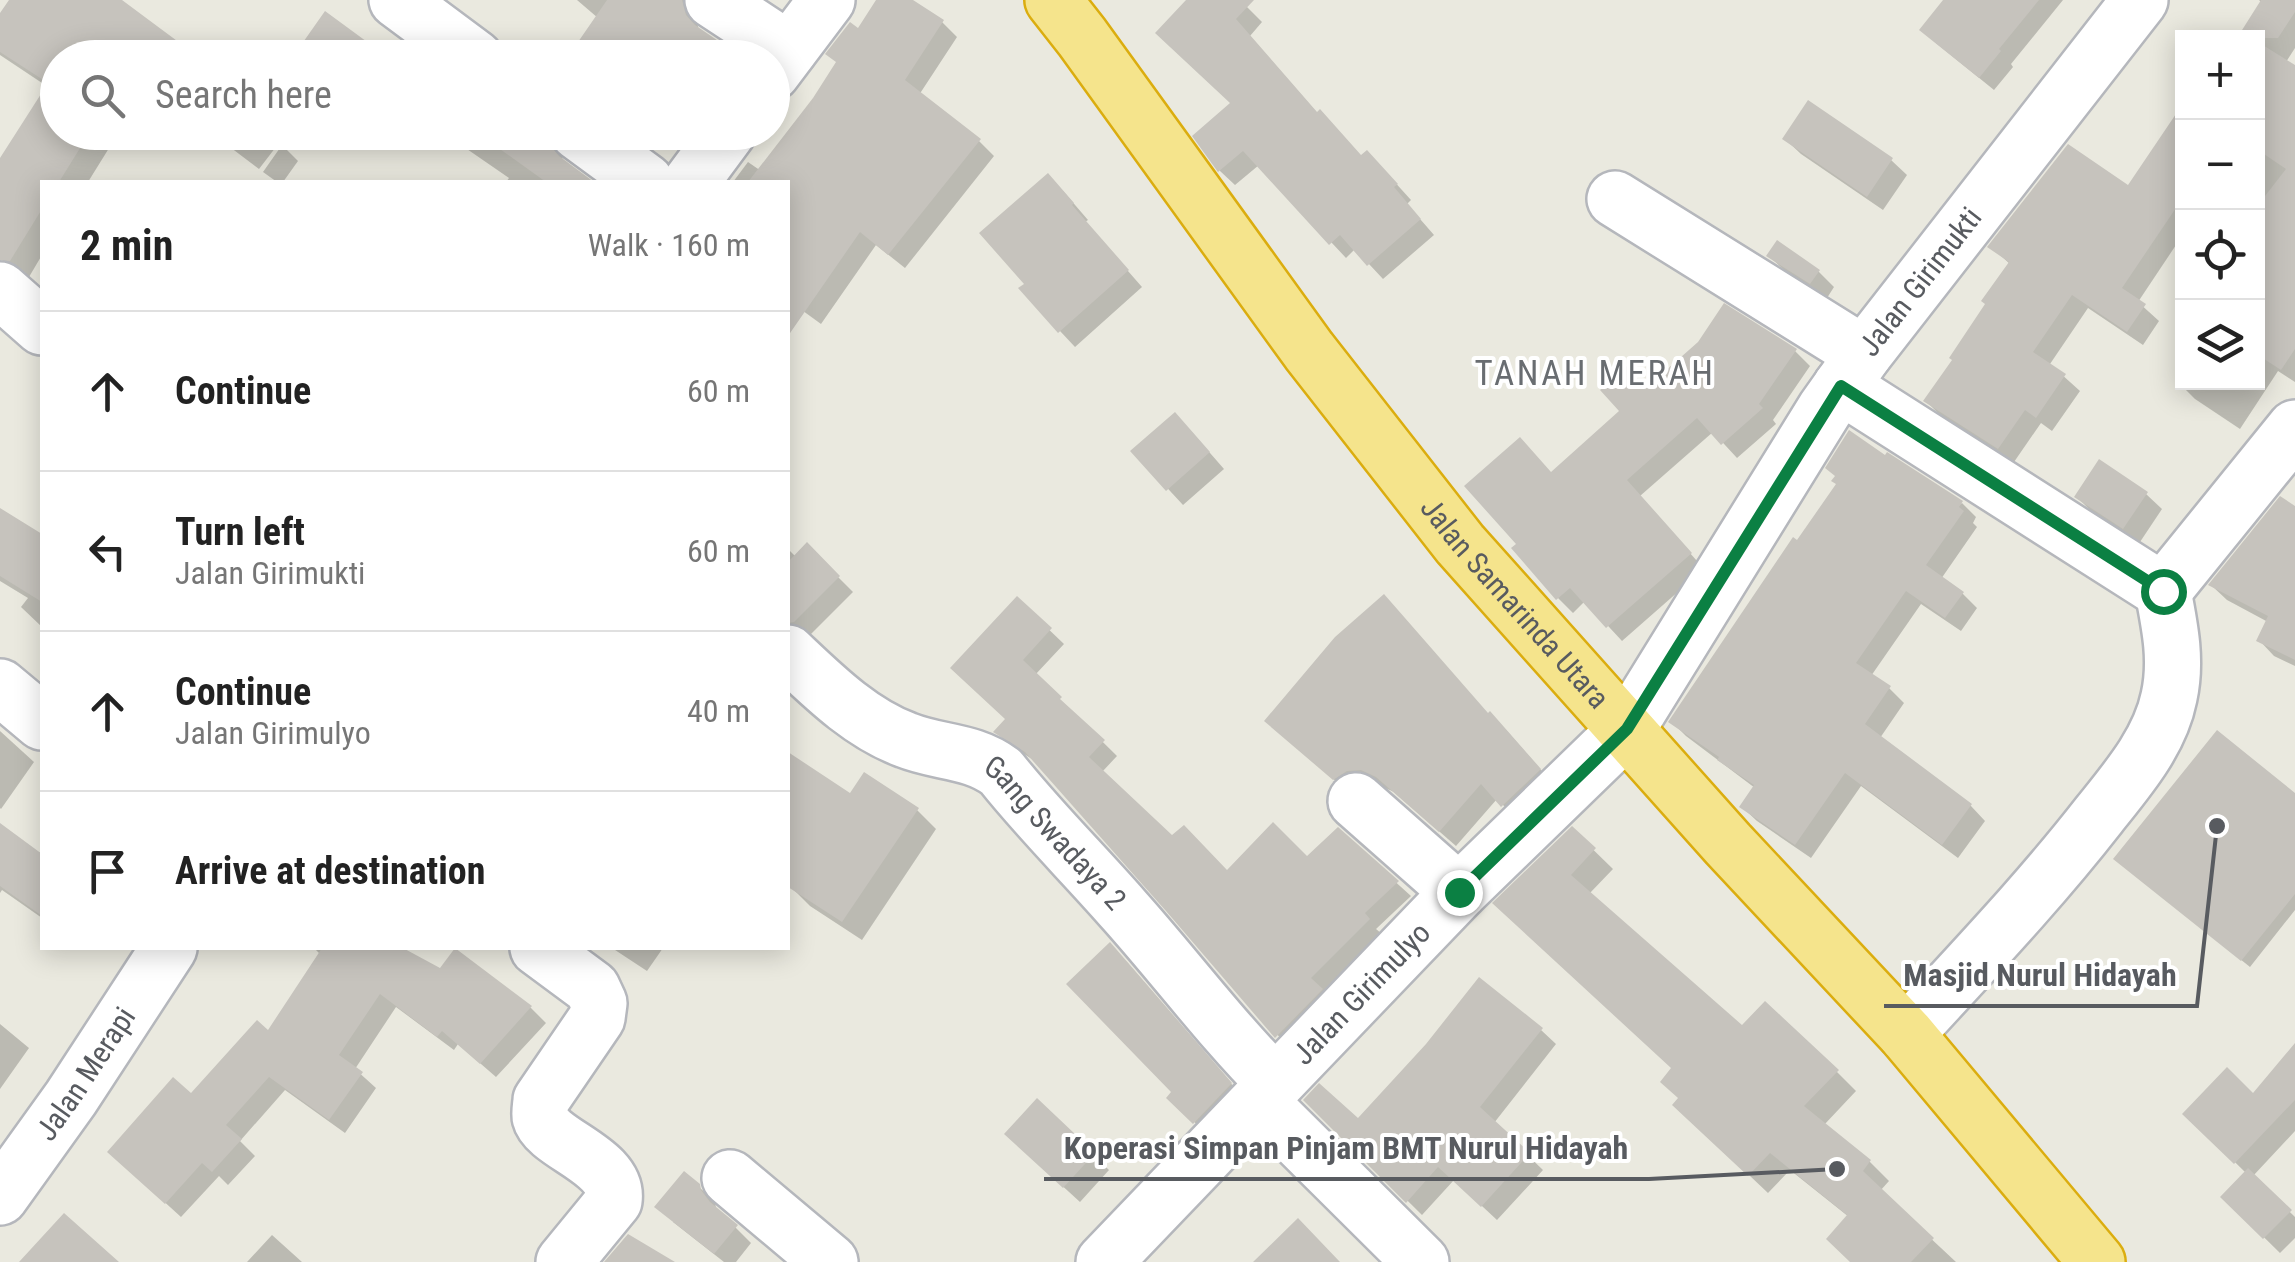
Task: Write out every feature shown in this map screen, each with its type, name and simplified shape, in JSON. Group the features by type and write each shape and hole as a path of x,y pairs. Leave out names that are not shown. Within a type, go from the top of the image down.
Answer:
{"highway":[{"name":"Jalan Samarinda Utara","path":"1053,0 1309,351 1437,514 1528,622 1728,844 1906,1034 2097,1262"}],"street":[{"path":"397,0 451,40"},
{"path":"712,0 757,40"},
{"path":"790,50 826,0"},
{"name":"Jalan Girimukti","path":"1627,729 1852,370 2140,0"},
{"path":"602,150 643,180"},
{"path":"692,180 715,150"},
{"path":"1615,199 2163,591 2174,664 2170,698 2160,727 2127,780 2053,874 1906,1034"},
{"path":"0,290 40,325"},
{"path":"2163,591 2295,428"},
{"name":"Gang Swadaya 2","path":"790,655 825,689 882,729 930,748 970,754 1001,772 1134,921 1245,1054 1267,1092 1421,1262"},
{"path":"0,688 40,720"},
{"name":"Jalan Girimulyo","path":"1104,1262 1459,892 1627,729"},
{"path":"1356,802 1459,892"},
{"name":"Jalan Merapi","path":"0,1197 71,1098 168,950"},
{"path":"541,950 592,988 600,1004 598,1018 541,1100 540,1116 546,1127 592,1160 615,1192 614,1201 564,1262"},
{"path":"730,1178 830,1262"}],"building":[{"path":"9,0 122,0 176,40 40,40 40,78 0,52 0,13"},
{"path":"607,0 682,0 686,15 717,40 579,40"},
{"path":"876,0 913,0 944,20 905,80 981,139 888,255 860,232 790,333 790,180 750,180 773,150 790,150 790,128 836,62 825,54 850,22 858,28"},
{"path":"1186,0 1254,0 1236,19 1317,112 1320,109 1361,155 1367,150 1398,184 1394,187 1421,219 1367,266 1340,235 1329,245 1243,151 1218,172 1192,136 1230,103 1155,33"},
{"path":"1943,0 2039,0 1979,78 1919,30"},
{"path":"2261,0 2295,0 2295,12 2278,38 2265,38 2265,30 2242,30"},
{"path":"325,11 364,40 305,40"},
{"path":"2265,46 2295,65 2295,349 2281,370 2265,360 2265,196 2286,169 2265,155"},
{"path":"40,96 40,150 79,150 60,180 40,180 40,212 10,261 0,260 0,158"},
{"path":"1808,100 1893,158 1867,197 1782,139"},
{"path":"2175,115 2175,209 2122,288 2146,304 2127,332 2072,295 2033,352 2066,374 2036,418 2025,410 1998,449 1923,401 1985,304 1981,301 2009,262 1987,247 2068,144 2128,185"},
{"path":"501,150 554,150 591,180 543,180"},
{"path":"1048,173 1129,270 1058,333 1018,288 1024,284 979,233"},
{"path":"1777,240 1820,270 1810,284 1766,256"},
{"path":"1724,303 1797,349 1759,404 1763,408 1721,445 1697,418 1627,480 1692,553 1606,628 1570,588 1556,600 1511,548 1516,544 1464,486 1520,437 1551,472 1619,411 1600,390 1627,366 1646,388 1698,342"},
{"path":"1175,412 1210,452 1166,491 1130,451"},
{"path":"1849,430 1963,501 1959,507 1964,511 1926,565 1964,592 1945,618 1906,591 1856,663 1891,686 1865,724 1972,804 1942,845 1845,773 1795,845 1739,807 1754,785 1668,722 1793,537 1797,540 1836,484 1831,481 1835,476 1825,468"},
{"path":"2099,459 2148,492 2123,529 2074,497"},
{"path":"2280,496 2295,506 2295,660 2256,641 2268,616 2208,585"},
{"path":"0,508 40,533 40,601 0,576"},
{"path":"807,542 840,576 790,623 790,560"},
{"path":"1384,594 1541,769 1501,807 1481,784 1439,832 1376,777 1361,770 1347,771 1333,780 1264,721 1335,637"},
{"path":"1017,596 1052,628 1023,660 1105,740 1089,757 1172,835 1184,825 1227,870 1273,822 1307,856 1338,827 1399,881 1365,913 1370,919 1311,978 1323,989 1275,1038 1025,752 993,732 1005,719 950,668"},
{"path":"2217,730 2295,793 2295,894 2241,961 2113,859"},
{"path":"790,753 850,793 864,772 919,808 842,922 790,888"},
{"path":"0,823 40,853 40,915 0,886"},
{"path":"1572,826 1596,848 1571,875 1742,1025 1765,1001 1839,1070 1804,1106 1871,1160 1863,1171 1934,1238 1911,1262 1850,1262 1826,1239 1847,1215 1770,1153 1748,1176 1672,1105 1678,1098 1660,1082 1671,1068 1492,903"},
{"path":"1110,942 1232,1083 1193,1124 1166,1098 1171,1092 1066,984"},
{"path":"321,950 407,950 440,968 458,950 532,1006 480,1064 442,1031 437,1037 380,994 339,1055 363,1072 329,1120 269,1077 226,1125 242,1139 212,1172 202,1163 165,1204 107,1152 173,1077 191,1093 257,1020 268,1030"},
{"path":"1479,977 1543,1028 1480,1107 1530,1153 1481,1207 1438,1167 1406,1203 1303,1100 1319,1083 1358,1118 1426,1044"},
{"path":"2295,1043 2295,1100 2234,1164 2182,1114 2227,1067 2253,1093"},
{"path":"1037,1098 1095,1153 1063,1188 1004,1134"},
{"path":"2248,1168 2292,1210 2263,1239 2220,1197"},
{"path":"684,1171 700,1184 710,1202 738,1225 714,1254 654,1207"},
{"path":"64,1213 119,1262 19,1262"},
{"path":"1298,1218 1340,1262 1253,1262"},
{"path":"628,1234 675,1262 604,1262"}],"place":[{"name":"Masjid Nurul Hidayah","path":"2217,826"},
{"name":"Koperasi Simpan Pinjam BMT Nurul Hidayah","path":"1837,1169"}],"district":[{"name":"TANAH MERAH","path":"1595,373"}],"route":[{"path":"1459,892 1627,729 1841,386 2163,591"}]}
